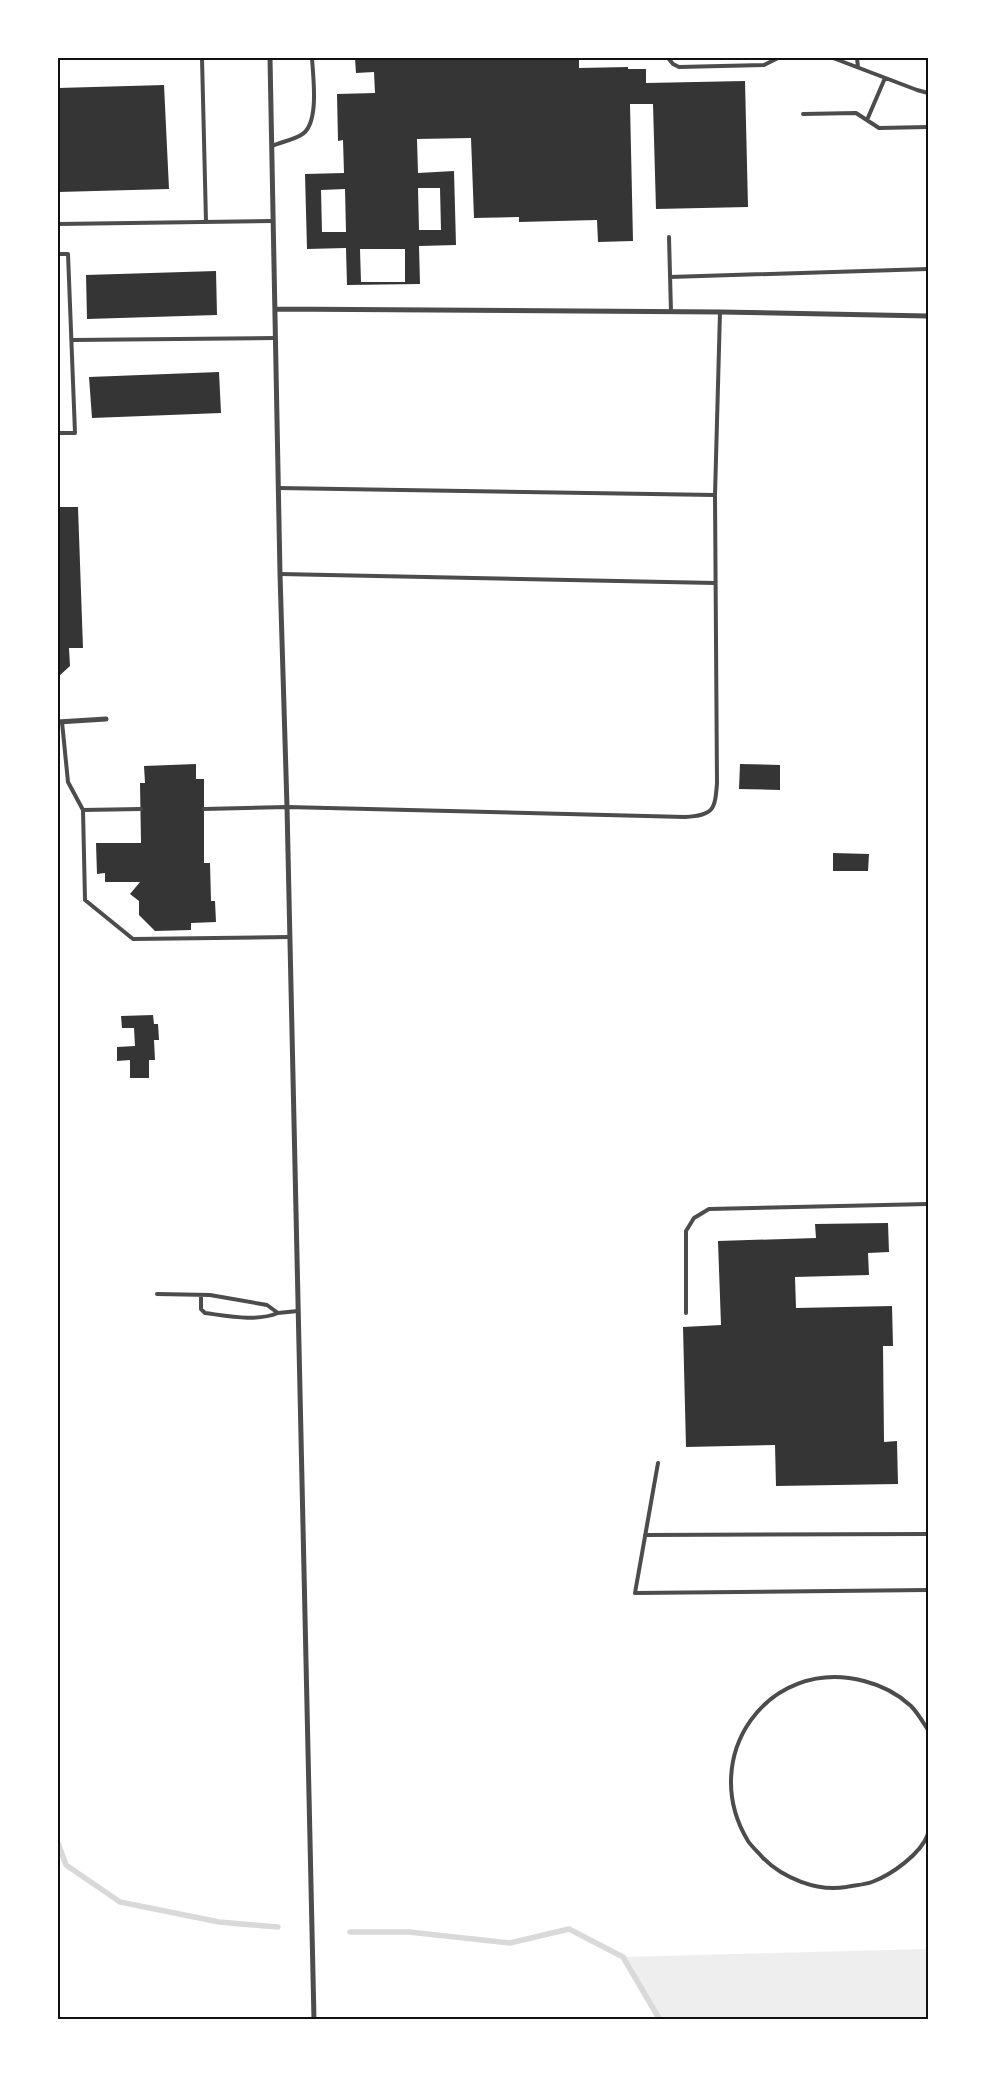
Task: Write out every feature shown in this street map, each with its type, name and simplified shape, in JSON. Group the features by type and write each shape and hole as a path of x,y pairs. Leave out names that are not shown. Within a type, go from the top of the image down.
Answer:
{"street":[{"path":"270,58 278,488 287,807 314,2020"},
{"path":"275,309 720,312 928,316"},
{"path":"60,722 106,720"}],"lane":[{"path":"58,58 64,58"},
{"path":"202,58 206,222"},
{"path":"272,146 302,135 310,128 313,118 312,58"},
{"path":"668,58 679,67 764,65 778,58"},
{"path":"833,58 928,92"},
{"path":"857,58 858,67"},
{"path":"867,120 885,78"},
{"path":"803,114 856,113 880,128 928,127"},
{"path":"58,224 273,221"},
{"path":"668,237 671,312"},
{"path":"58,254 68,254 75,433 58,433"},
{"path":"670,277 928,269"},
{"path":"204,809 287,807 685,817 702,816 709,812 714,803 717,783 715,495 720,312"},
{"path":"72,340 276,338"},
{"path":"278,488 715,495"},
{"path":"280,574 715,583"},
{"path":"60,722 68,782 83,810 85,900 133,939 290,937"},
{"path":"83,810 141,809"},
{"path":"686,1313 686,1231 694,1218 709,1209 928,1204"},
{"path":"157,1294 202,1295 267,1305 278,1312"},
{"path":"202,1295 201,1309 205,1313 238,1317 268,1317 278,1312 298,1311"},
{"path":"658,1463 635,1593 928,1590"},
{"path":"645,1535 928,1534"},
{"path":"928,1730 910,1706 881,1686 846,1676 810,1679 779,1693 753,1716 736,1745 730,1778 734,1812 749,1842 772,1867 802,1883 836,1888 871,1882 903,1865 928,1834"}],"shaded area":[{"path":"928,1949 928,2020 660,2019 623,1957"}],"building":[{"path":"355,58 579,58 579,68 628,67 628,69 646,69 646,83 745,81 748,207 656,209 653,104 630,104 633,241 598,242 597,220 519,222 519,217 474,218 471,138 417,139 418,173 454,171 456,245 419,246 420,284 347,285 346,248 307,249 305,174 344,173 343,140 338,141 337,94 375,93 374,72 356,73","holes":["418,188 440,188 441,230 419,230","345,189 346,232 322,232 321,190","360,249 405,249 405,282 361,282"]},
{"path":"164,85 169,189 58,192 58,88"},
{"path":"216,271 217,315 87,319 86,275"},
{"path":"219,372 221,413 92,418 89,377"},
{"path":"58,507 78,507 83,648 69,648 70,666 58,677"},
{"path":"196,764 196,779 204,779 204,863 210,863 211,901 215,901 216,922 191,923 191,930 155,931 139,915 139,901 130,894 140,882 105,882 105,873 97,874 96,843 141,843 140,783 145,783 144,766"},
{"path":"740,764 780,765 780,790 739,789"},
{"path":"833,853 869,854 868,871 833,871"},
{"path":"153,1015 154,1024 158,1024 159,1040 154,1040 155,1060 149,1060 149,1078 130,1078 130,1060 117,1061 117,1047 135,1046 134,1028 122,1028 121,1016"},
{"path":"888,1223 889,1252 868,1253 869,1275 795,1277 796,1308 892,1306 893,1346 883,1346 884,1442 897,1441 898,1484 776,1486 775,1445 686,1447 683,1327 721,1325 718,1241 816,1238 815,1224"}],"waterway":[{"path":"58,1843 66,1865 120,1902 219,1922 278,1927"},
{"path":"350,1932 409,1932 510,1943 569,1929 623,1957 660,2020"}]}
